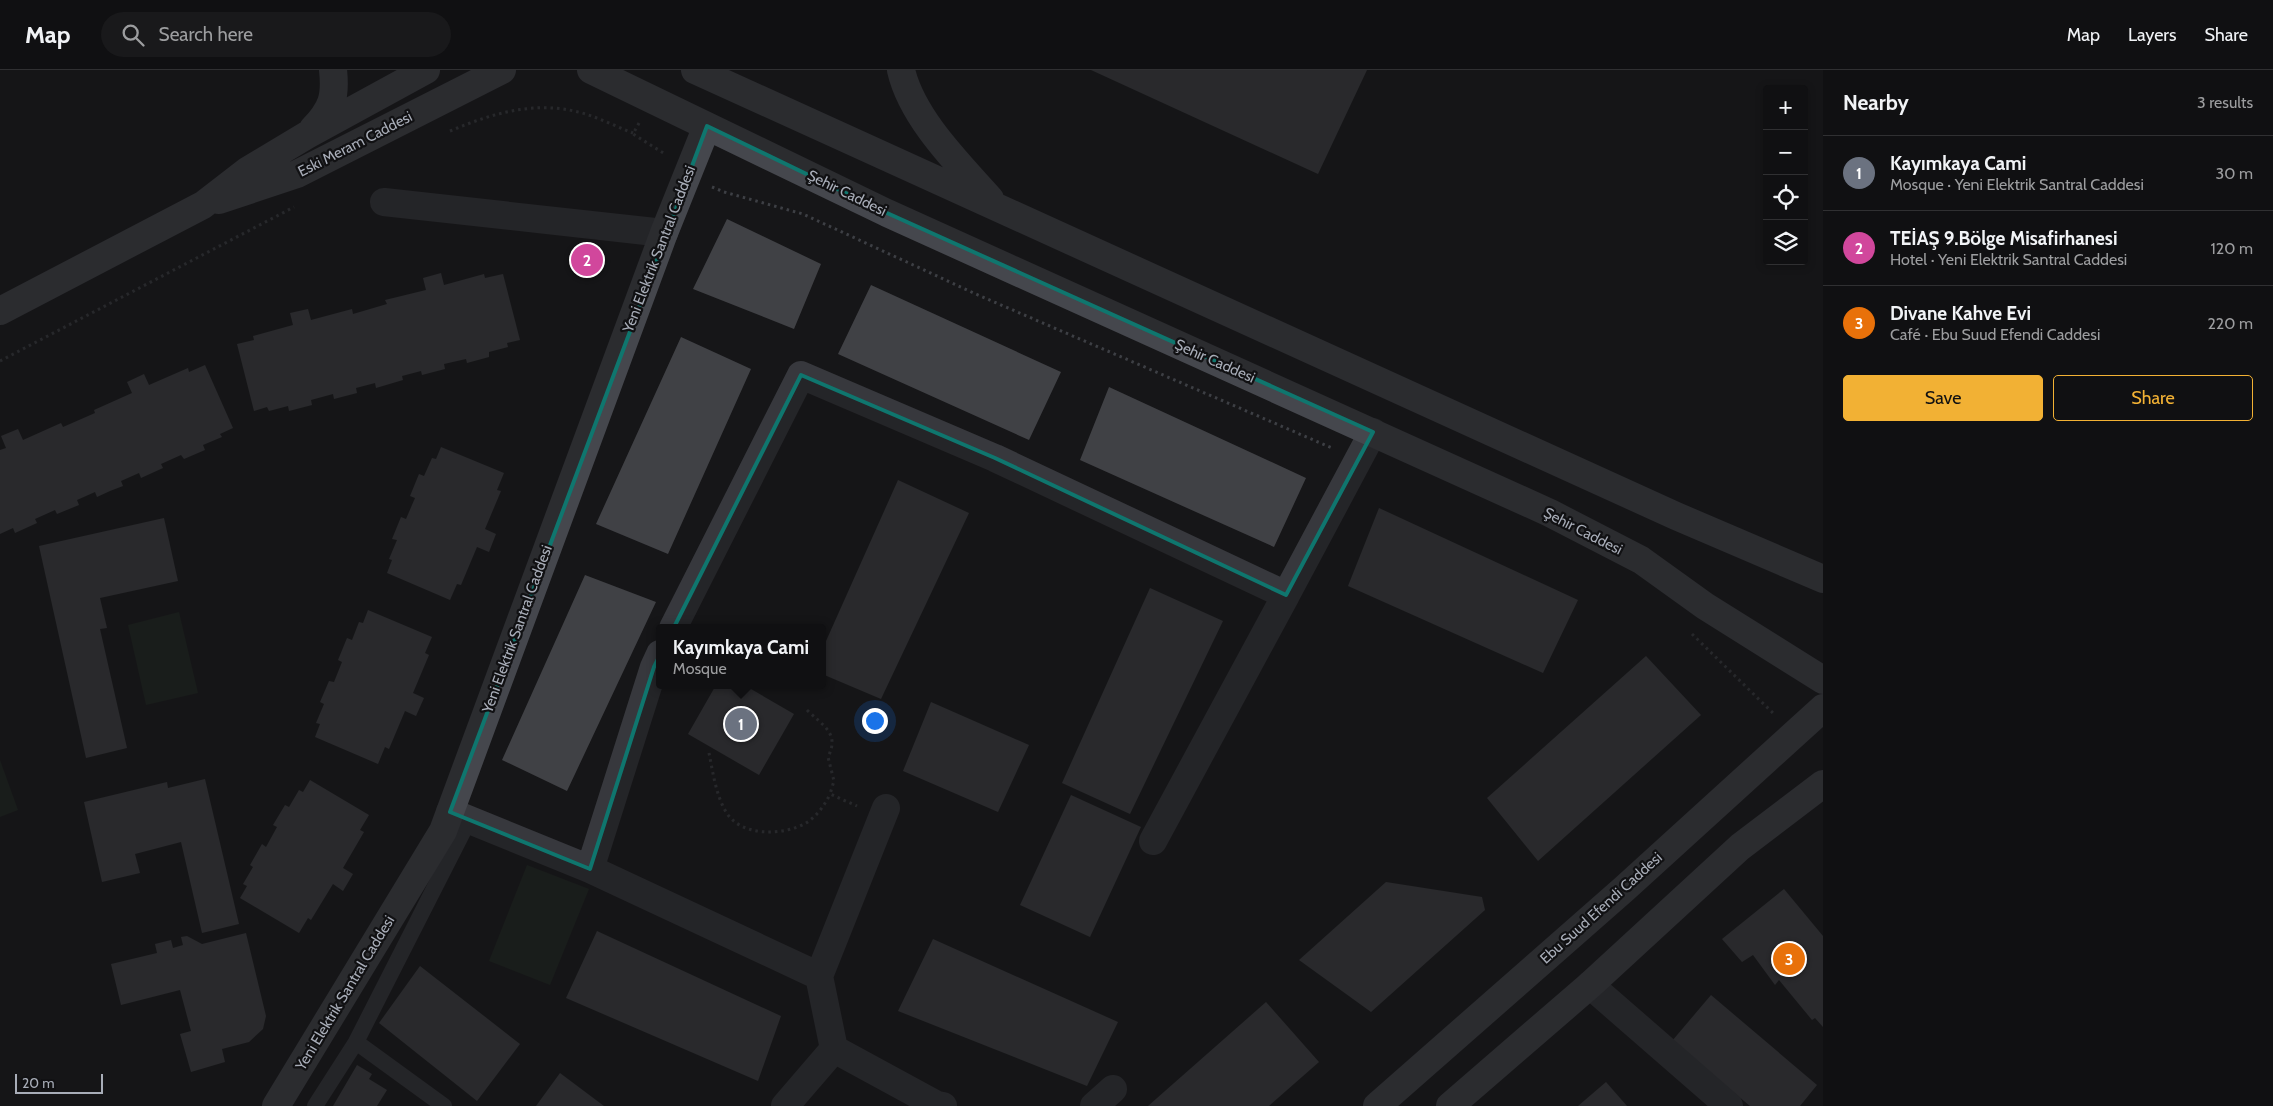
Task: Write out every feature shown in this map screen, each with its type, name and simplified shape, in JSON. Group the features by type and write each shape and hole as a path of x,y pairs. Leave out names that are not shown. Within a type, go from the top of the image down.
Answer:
{"main road":[{"path":"307,135 322,119 331,105 335,87 334,70"},
{"name":"Eski Meram Caddesi","path":"203,205 247,171 307,135 426,70"},
{"name":"Eski Meram Caddesi","path":"0,311 203,205 297,174 502,70"},
{"name":"Şehir Caddesi","path":"592,70 888,213 1550,513 1641,560 1705,606 1823,680"},
{"path":"695,70 996,205 1041,228 1667,512 1823,579"},
{"path":"901,70 914,101 931,129 996,205"},
{"name":"Yeni Elektrik Santral Caddesi","path":"276,1106 443,830 459,816 664,233 707,126"},
{"name":"Ebu Suud Efendi Caddesi","path":"1377,1106 1624,889 1823,708"},
{"path":"1450,1106 1590,985 1740,847 1823,784"}],"street":[{"path":"384,202 664,233"},
{"path":"675,624 801,375 995,458 1286,595"},
{"path":"1153,841 1373,432"},
{"path":"590,868 656,663"},
{"path":"834,1049 819,976 884,813"},
{"path":"459,816 590,868 819,976"},
{"path":"1590,985 1729,1106"},
{"path":"785,1106 834,1049"},
{"path":"834,1049 943,1106"}],"lane":[{"path":"315,1106 356,1042 459,816"},
{"path":"356,1042 444,1106"}],"path":[{"path":"633,134 652,99"},
{"path":"443,134 502,112 540,106 582,113 633,134 667,155 686,176 724,192 803,214 978,295 1359,460"},
{"path":"0,361 295,207"},
{"path":"1688,630 1794,733"},
{"path":"709,754 714,779 727,813 746,830 778,832 806,823 824,807 834,781 828,757 834,746 830,733 807,710"},
{"path":"830,794 884,813"}],"highlighted area":[{"path":"707,126 887,213 1373,432 1286,595 995,458 801,375 654,667 590,869 450,812"}],"shaded area":[{"path":"179,612 198,693 146,705 128,625"},
{"path":"0,760 18,810 0,817"},
{"path":"527,865 589,889 550,985 489,961"}],"building":[{"path":"1091,70 1367,70 1318,174"},
{"path":"727,219 821,264 794,329 693,289"},
{"path":"441,273 444,285 484,274 485,278 503,274 520,340 507,343 508,347 489,352 489,357 467,363 466,359 444,364 445,369 422,375 421,371 402,376 403,380 376,388 375,383 356,388 357,393 334,399 333,394 311,400 312,405 289,411 288,406 269,411 267,407 254,411 237,344 254,340 253,336 293,325 290,313 308,309 311,320 352,309 353,314 387,304 385,300 426,290 423,278"},
{"path":"871,285 1061,372 1029,440 838,354"},
{"path":"681,337 751,369 668,554 596,524"},
{"path":"205,365 233,428 220,434 222,437 203,445 205,450 184,459 181,455 161,464 163,468 141,478 139,473 121,481 123,486 97,497 95,492 77,500 79,505 57,514 55,510 35,519 37,523 15,533 13,528 0,534 0,450 6,448 1,436 18,429 23,440 61,423 63,427 95,413 94,410 132,393 127,382 144,374 149,385 188,368 189,372"},
{"path":"1109,387 1306,478 1274,547 1080,460"},
{"path":"441,447 504,473 497,490 501,491 485,529 496,534 489,552 477,547 461,585 457,584 450,600 387,573 392,560 389,559 397,540 392,539 401,517 406,519 415,498 410,496 419,474 424,476 432,458 436,459"},
{"path":"898,480 969,513 881,699 826,676 826,641"},
{"path":"1379,508 1578,600 1543,673 1348,586"},
{"path":"164,518 178,581 100,598 107,628 100,629 127,748 86,758 39,546"},
{"path":"585,575 656,602 567,791 502,760"},
{"path":"1150,588 1223,621 1130,814 1062,783"},
{"path":"368,610 432,637 425,653 429,655 413,693 424,698 416,716 405,711 389,749 385,747 378,764 315,737 320,724 316,723 324,704 320,702 329,681 334,682 342,662 338,660 347,638 352,640 359,622 363,623"},
{"path":"1646,656 1701,715 1538,861 1487,798"},
{"path":"714,689 751,689 794,714 759,775 688,734"},
{"path":"931,702 1029,745 998,812 903,771"},
{"path":"205,779 239,924 202,933 181,842 135,854 140,873 102,882 84,802 167,782 168,788"},
{"path":"310,780 369,815 360,830 364,832 343,868 353,874 343,891 333,884 311,920 308,918 299,933 240,898 247,886 243,884 253,867 250,865 262,844 266,847 277,827 273,825 285,805 289,807 299,790 303,792"},
{"path":"1071,795 1141,827 1090,937 1020,905"},
{"path":"1386,882 1482,897 1485,910 1371,1012 1299,960"},
{"path":"1784,889 1823,936 1823,1027 1815,1018 1812,1020 1779,980 1775,985 1753,955 1742,962 1722,939"},
{"path":"597,931 781,1016 758,1081 566,998"},
{"path":"246,933 266,1016 263,1029 249,1042 222,1049 225,1062 191,1072 180,1034 191,1031 180,990 121,1005 111,964 157,953 155,944 171,940 173,948 183,945 181,937 187,936 202,944"},
{"path":"933,939 1118,1022 1087,1086 898,1011"},
{"path":"420,966 520,1044 477,1101 379,1023"},
{"path":"1711,995 1817,1085 1800,1106 1750,1106 1672,1041"},
{"path":"1266,1002 1319,1062 1269,1106 1148,1106"},
{"path":"357,1065 372,1074 369,1079 387,1090 377,1106 333,1106"},
{"path":"560,1073 604,1106 536,1106"},
{"path":"1606,1082 1627,1106 1578,1106"}],"place":[{"name":"TEİAŞ 9.Bölge Misafirhanesi","path":"587,260"},
{"name":"Kayımkaya Cami","path":"741,724"},
{"name":"Divane Kahve Evi","path":"1789,959"}]}
